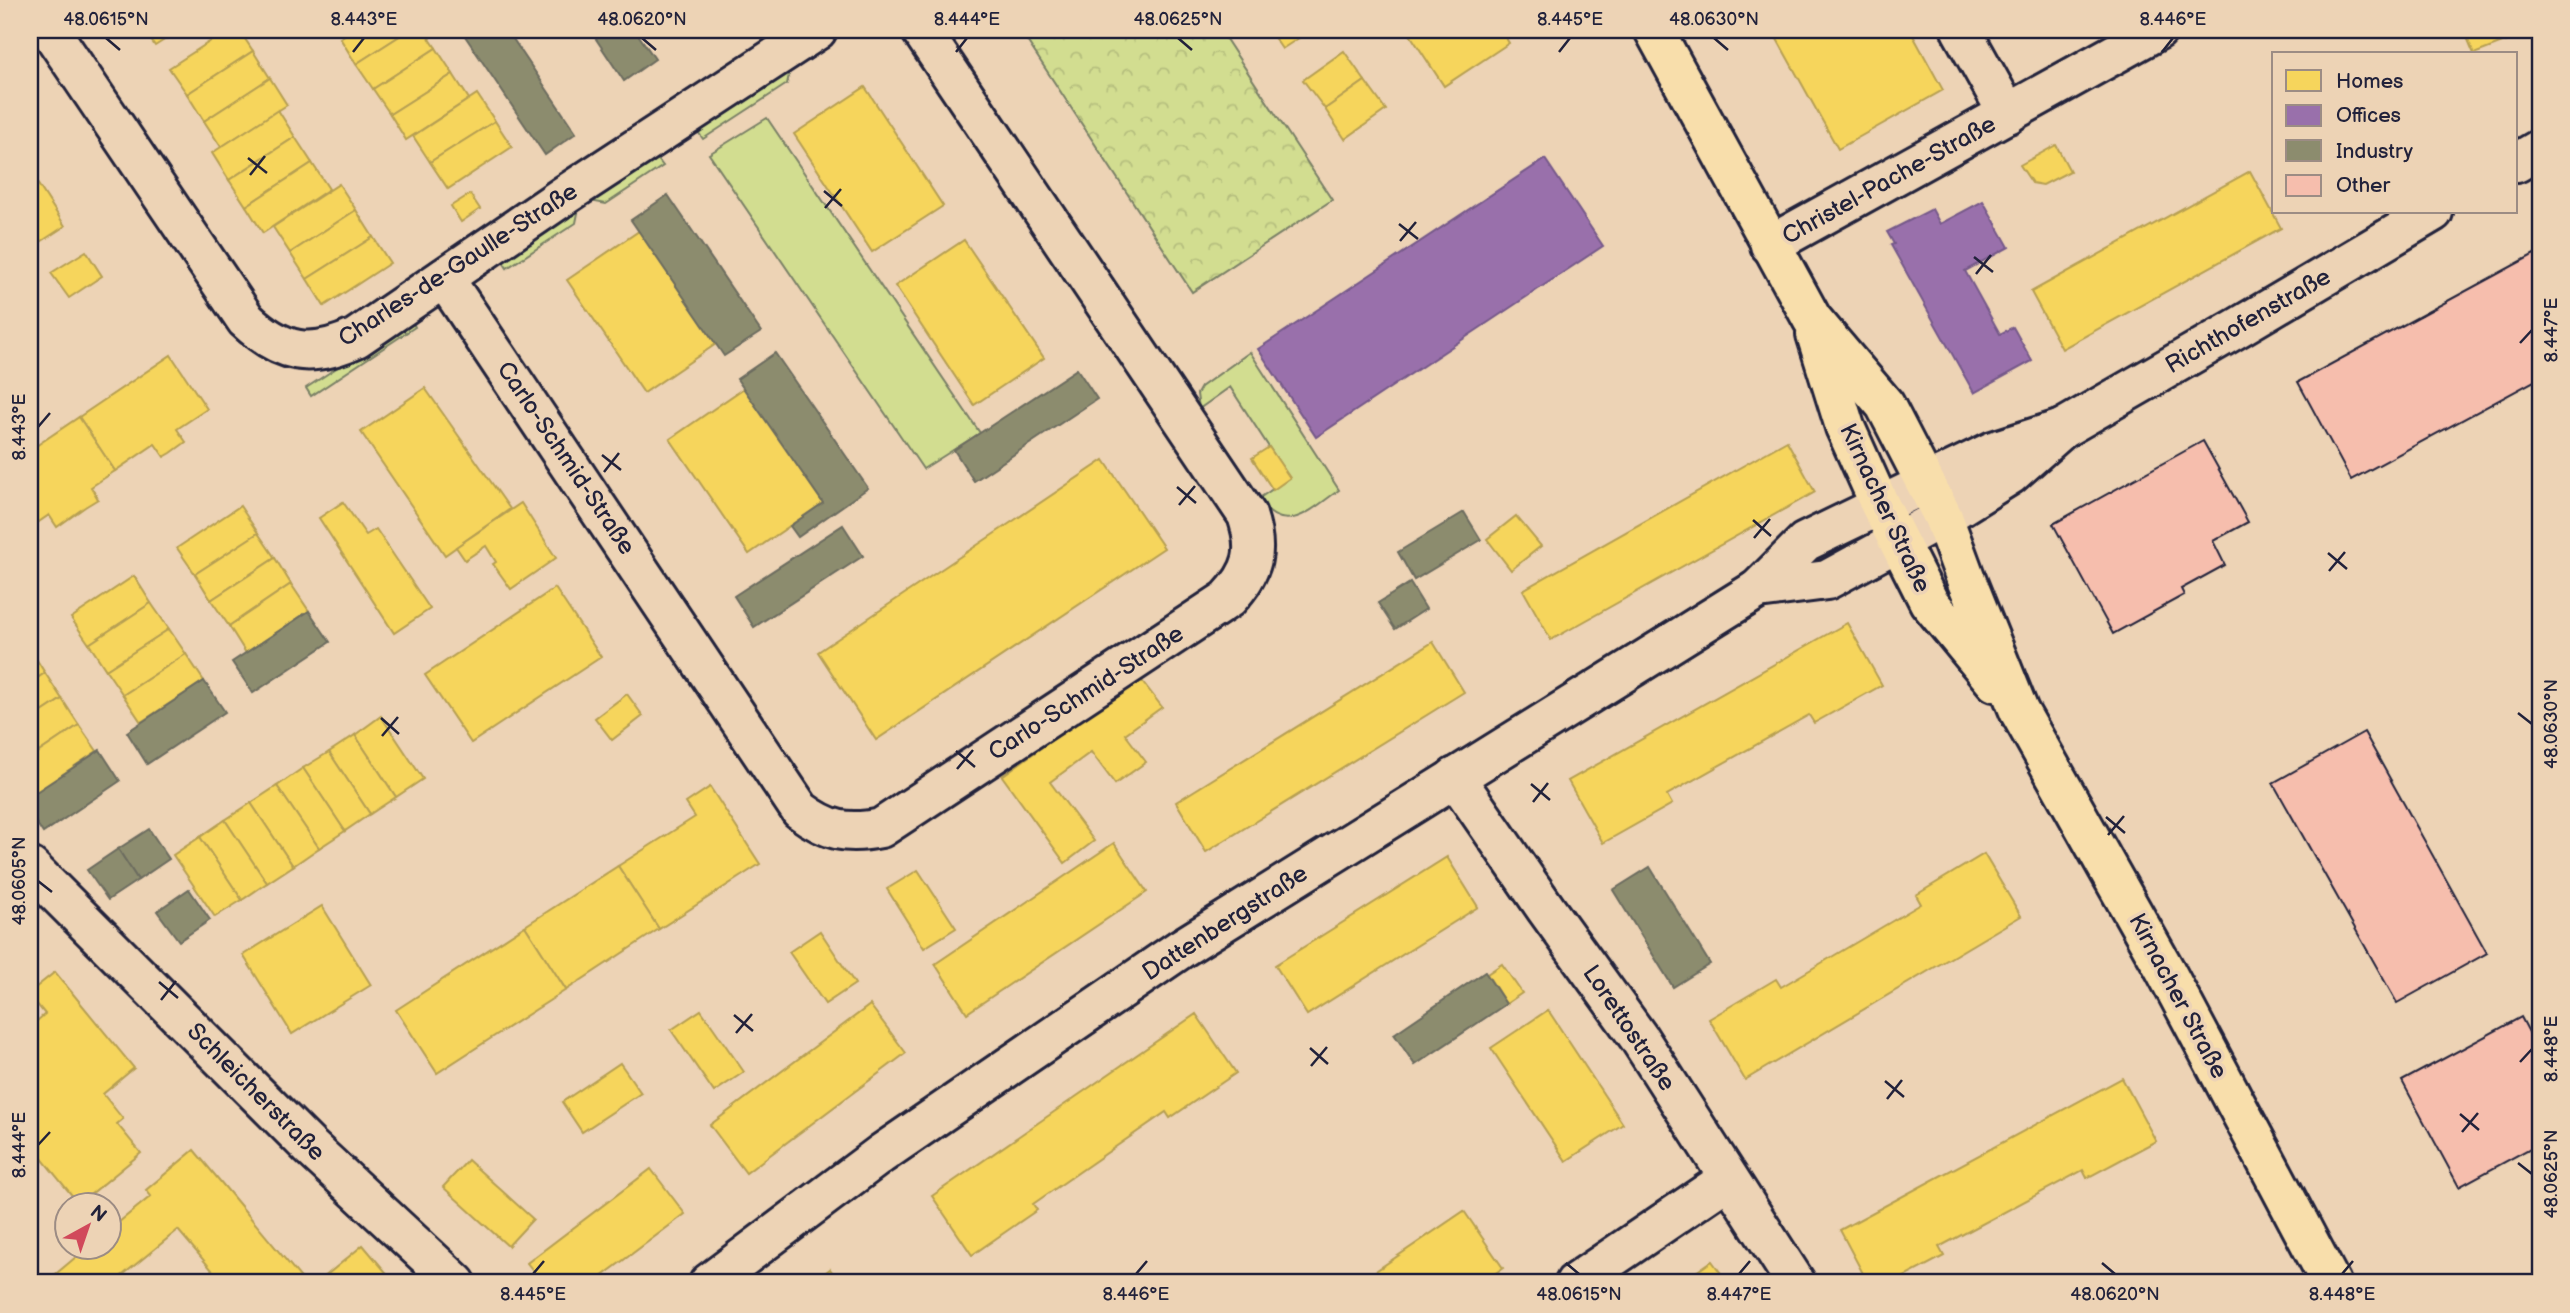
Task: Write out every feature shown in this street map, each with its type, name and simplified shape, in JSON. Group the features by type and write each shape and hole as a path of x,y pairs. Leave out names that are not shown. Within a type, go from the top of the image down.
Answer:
{"main road":[{"name":"Kirnacher Straße","path":"1654,30 1812,319 1885,405 1943,517 1966,582 2019,711 2165,970 2331,1283"},
{"name":"Kirnacher Straße","path":"1812,319 1845,427 1880,505 1929,602 2019,711"}],"street":[{"name":"Charles-de-Gaulle-Straße","path":"50,30 246,320 264,337 298,351 334,348 356,338 565,195 817,30"},
{"name":"Carlo-Schmid-Straße","path":"444,278 800,810 817,823 836,830 860,833 881,828 1228,599 1243,582 1254,551 1254,535 1247,514 921,30"},
{"name":"Christel-Pache-Straße","path":"1961,30 2008,114"},
{"name":"Christel-Pache-Straße","path":"1770,245 2158,30"},
{"path":"2518,162 2540,149"},
{"name":"Richthofenstraße","path":"1943,517 2010,475 2062,429 2430,214"},
{"name":"Richthofenstraße","path":"1880,505 1993,451 2062,429"},
{"name":"Dattenbergstraße","path":"709,1283 881,1154 1182,948 1758,589 1805,542 1880,505"},
{"name":"Dattenbergstraße","path":"1758,589 1827,580 1943,517"},
{"name":"Lorettostraße","path":"1455,777 1639,1038 1797,1283"},
{"name":"Schleicherstraße","path":"30,867 310,1147 456,1283"},
{"path":"1575,1283 1728,1179"}],"green space":[{"path":"1020,30 1220,30 1332,200 1192,292"},
{"path":"791,66 787,84 703,139 696,129"},
{"path":"767,118 980,433 923,469 709,154"},
{"path":"656,157 663,166 606,204 590,201"},
{"path":"579,208 576,223 507,268 501,259"},
{"path":"411,319 415,327 311,396 306,388"},
{"path":"1250,352 1339,490 1298,517 1278,517 1268,511 1258,499 1289,478 1230,387 1199,409 1197,394 1201,387"}],"building: Homes":[{"path":"144,30 180,30 155,46"},
{"path":"228,30 239,30 253,51 187,94 169,68"},
{"path":"352,30 409,30 356,64 340,38"},
{"path":"409,30 424,30 436,48 373,89 356,64"},
{"path":"1269,30 1311,30 1282,49"},
{"path":"1407,30 1501,30 1509,43 1444,86"},
{"path":"1772,30 1910,30 1943,90 1838,149"},
{"path":"2464,30 2536,30 2479,52 2473,52"},
{"path":"436,48 453,74 390,114 373,89"},
{"path":"253,51 270,78 204,121 187,94"},
{"path":"1344,51 1365,81 1325,109 1303,80"},
{"path":"453,74 469,99 406,140 390,114"},
{"path":"270,78 287,105 221,147 204,121"},
{"path":"1365,81 1386,110 1345,139 1325,109"},
{"path":"865,87 943,206 872,252 794,134"},
{"path":"477,94 495,121 430,162 413,136"},
{"path":"278,110 295,137 229,180 212,153"},
{"path":"495,121 512,147 448,189 430,162"},
{"path":"295,137 312,163 246,206 229,180"},
{"path":"2056,145 2070,171 2043,185 2032,183 2020,165"},
{"path":"312,163 329,189 263,233 246,206"},
{"path":"2250,171 2281,228 2062,349 2031,292"},
{"path":"30,172 65,226 30,249"},
{"path":"339,184 356,210 290,253 273,227"},
{"path":"470,194 480,209 461,222 451,206"},
{"path":"356,210 373,237 307,279 290,253"},
{"path":"639,231 716,344 644,393 567,280"},
{"path":"373,237 390,263 324,306 307,279"},
{"path":"964,240 1044,358 974,405 895,286"},
{"path":"86,251 102,276 69,298 51,273"},
{"path":"171,355 207,409 177,429 186,442 171,453 164,457 155,444 115,471 79,417"},
{"path":"425,388 510,509 445,555 361,432"},
{"path":"744,388 823,503 749,554 670,439"},
{"path":"79,417 115,471 91,487 98,499 57,527 49,515 30,528 30,450"},
{"path":"1787,441 1815,492 1551,640 1523,590"},
{"path":"1269,447 1290,478 1273,490 1252,458"},
{"path":"1104,460 1164,548 876,740 818,652"},
{"path":"343,502 366,535 376,529 430,609 394,633 319,518"},
{"path":"521,503 556,558 511,589 493,564 496,562 486,546 465,560 456,547"},
{"path":"240,506 258,533 195,574 177,548"},
{"path":"1516,516 1541,546 1511,570 1487,539"},
{"path":"258,533 275,558 211,600 195,574"},
{"path":"275,558 291,584 229,626 211,600"},
{"path":"134,576 151,603 89,644 71,618"},
{"path":"291,584 309,611 246,653 229,626"},
{"path":"555,588 601,657 471,743 425,675"},
{"path":"151,603 169,629 106,670 89,644"},
{"path":"1847,623 1882,685 1814,723 1809,715 1667,795 1672,804 1603,843 1568,781"},
{"path":"169,629 186,654 123,695 106,670"},
{"path":"1433,642 1464,692 1206,852 1176,802"},
{"path":"30,649 45,673 30,683"},
{"path":"186,654 204,681 141,722 123,695"},
{"path":"45,673 62,699 30,720 30,683"},
{"path":"1139,677 1162,707 1125,734 1146,762 1115,784 1091,752 1050,782 1094,841 1065,863 1002,776"},
{"path":"627,694 643,716 612,740 595,718"},
{"path":"62,699 79,725 30,758 30,720"},
{"path":"381,716 423,779 396,797 355,735"},
{"path":"79,725 97,751 35,793 30,785 30,758"},
{"path":"355,735 396,797 370,814 329,752"},
{"path":"329,752 370,814 345,831 303,768"},
{"path":"303,768 345,831 319,848 277,786"},
{"path":"277,786 319,848 293,866 251,803"},
{"path":"710,787 760,864 659,929 618,866 695,817 686,803"},
{"path":"251,803 293,866 267,883 225,820"},
{"path":"225,820 267,883 242,900 200,837"},
{"path":"200,837 242,900 215,917 173,855"},
{"path":"1114,843 1147,892 967,1013 935,964"},
{"path":"1984,854 2021,916 1745,1080 1709,1019 1776,979 1781,987 1921,904 1916,895"},
{"path":"1447,857 1478,907 1307,1015 1275,965"},
{"path":"618,866 659,929 566,990 525,926"},
{"path":"918,870 956,928 924,948 887,889"},
{"path":"322,906 371,985 292,1034 243,955"},
{"path":"525,926 566,990 437,1073 396,1010"},
{"path":"820,931 855,984 825,1004 789,952"},
{"path":"1502,964 1522,993 1506,1004 1487,974"},
{"path":"55,972 134,1068 103,1094 123,1119 117,1124 141,1153 96,1190 68,1190 30,1144 30,1027 45,1014 30,996 30,992"},
{"path":"870,1005 906,1053 746,1173 710,1125"},
{"path":"701,1010 744,1072 714,1092 671,1030"},
{"path":"1548,1010 1623,1124 1566,1161 1491,1048"},
{"path":"1196,1014 1236,1073 1170,1118 1166,1112 1033,1204 1037,1210 972,1255 932,1196"},
{"path":"620,1063 641,1093 582,1132 562,1102"},
{"path":"2122,1078 2156,1141 2087,1178 2083,1170 1939,1247 1944,1256 1893,1283 1868,1283 1840,1230"},
{"path":"194,1150 305,1283 223,1283 178,1230 113,1283 45,1283 72,1260 122,1260 122,1220 151,1196 146,1190"},
{"path":"468,1160 533,1219 508,1246 443,1187"},
{"path":"651,1169 685,1214 593,1283 543,1283 527,1263"},
{"path":"1464,1211 1503,1268 1481,1283 1358,1283"},
{"path":"363,1245 395,1283 317,1283"},
{"path":"1712,1261 1728,1283 1680,1283"},
{"path":"830,1269 840,1283 812,1283"}],"building: Offices":[{"path":"1545,159 1603,246 1316,437 1258,349"},
{"path":"1983,201 2009,247 1965,271 2000,334 2013,327 2032,361 1974,393 1891,245 1894,244 1887,232 1932,209 1940,224"}],"building: Industry":[{"path":"461,30 507,30 576,133 545,155"},
{"path":"590,30 635,30 655,59 624,81"},
{"path":"668,195 761,332 724,356 631,220"},
{"path":"775,353 868,488 798,537 790,526 823,503 737,379"},
{"path":"1077,369 1097,399 974,481 954,450"},
{"path":"1464,512 1481,540 1414,580 1398,552"},
{"path":"843,525 863,556 754,627 734,596"},
{"path":"1410,583 1426,609 1395,629 1378,603"},
{"path":"309,611 330,642 253,693 232,662"},
{"path":"204,681 225,712 147,764 127,732"},
{"path":"100,750 120,781 43,833 30,813 30,796"},
{"path":"149,829 169,859 138,880 118,849"},
{"path":"118,849 138,880 108,900 87,870"},
{"path":"1650,867 1710,964 1673,987 1613,890"},
{"path":"189,889 210,920 179,941 157,911"},
{"path":"1485,972 1506,1004 1415,1065 1394,1034"}],"building: Other":[{"path":"2540,251 2540,378 2351,480 2298,382"},
{"path":"2203,441 2248,522 2213,541 2225,565 2181,589 2184,595 2113,634 2053,524"},
{"path":"2364,732 2487,953 2397,1003 2273,783"},
{"path":"2521,1017 2540,1053 2540,1143 2459,1187 2402,1081"}]}
